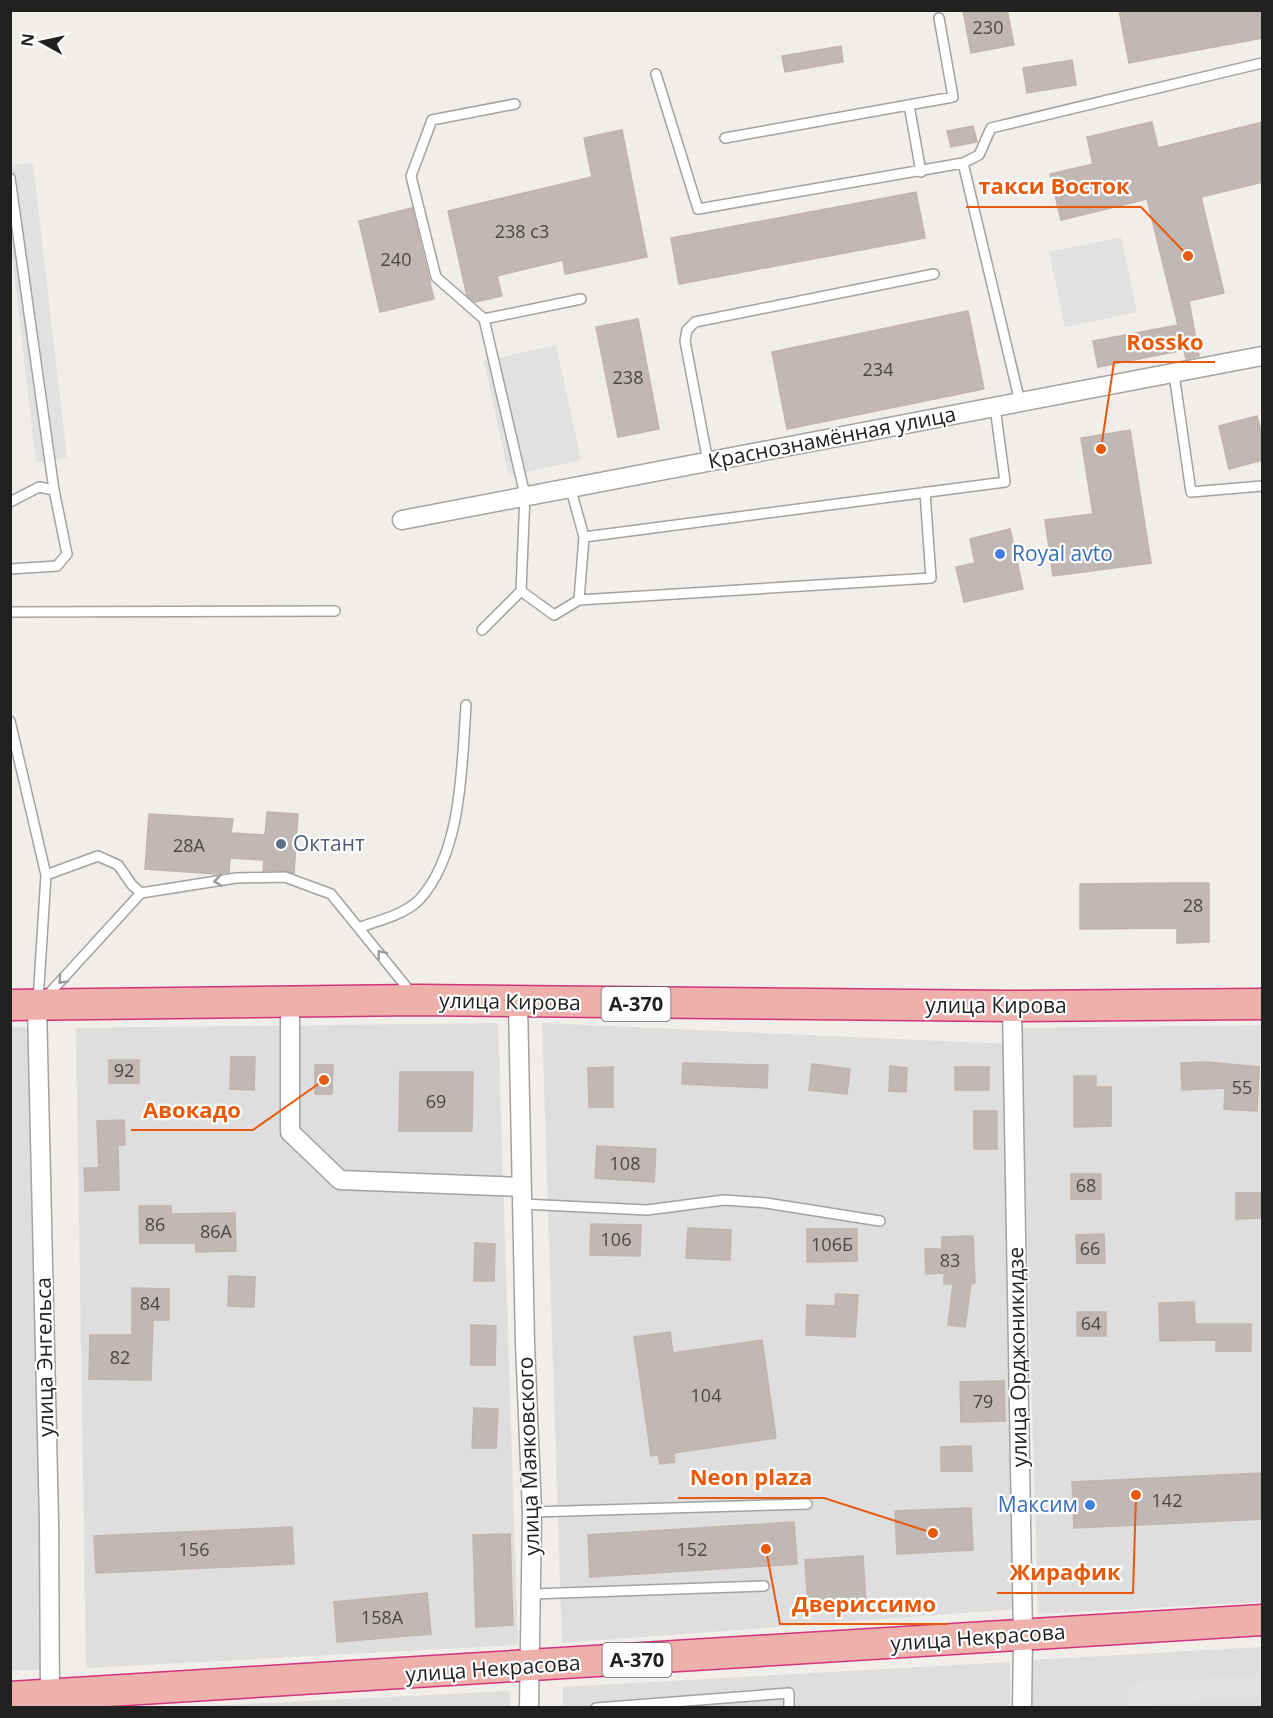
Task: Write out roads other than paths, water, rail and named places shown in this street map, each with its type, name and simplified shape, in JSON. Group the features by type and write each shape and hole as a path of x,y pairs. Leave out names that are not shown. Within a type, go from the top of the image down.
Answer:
{"highway":[{"name":"улица Кирова","path":"24,1005 417,1000 518,1003 1012,1006 1263,1004"},
{"name":"улица Некрасова","path":"10,1697 50,1702 529,1667 1263,1620"}],"street":[{"name":"Краснознамённая улица","path":"402,520 570,486 708,462 1263,356"},
{"path":"290,1002 290,1132 340,1180 522,1196"},
{"name":"улица Маяковского","path":"518,1003 532,1512 529,1707"},
{"name":"улица Энгельса","path":"24,1005 49,1510 50,1702"},
{"name":"улица Орджоникидзе","path":"1012,1006 1023,1635 1022,1707"}],"lane":[{"path":"725,138 953,97 939,18"},
{"path":"656,74 698,209 963,163 979,155 991,128 1263,63"},
{"path":"482,630 521,591 525,495 484,319 436,277 411,176 432,120 515,104"},
{"path":"909,105 921,172"},
{"path":"963,163 1020,402"},
{"path":"10,178 54,490 67,554 57,566 10,569"},
{"path":"708,462 685,342 687,330 695,322 934,274"},
{"path":"484,319 581,299"},
{"path":"1174,374 1191,492 1263,486"},
{"path":"584,537 1005,482 995,407"},
{"path":"570,486 584,537 579,600"},
{"path":"10,502 39,487 54,490"},
{"path":"521,591 555,615 579,600 931,578 925,492"},
{"path":"10,612 335,611"},
{"path":"360,927 393,915 418,901 445,860 462,775 466,705"},
{"path":"10,721 46,875 24,1005"},
{"path":"46,875 98,855 118,865 132,885 141,893"},
{"path":"24,1005 141,893 236,878 285,877 331,894 417,1000"},
{"path":"522,1196 647,1210 724,1200 766,1203 880,1221"},
{"path":"532,1512 807,1504"},
{"path":"532,1594 764,1586"},
{"path":"596,1707 789,1693 789,1707"}],"place":[{"name":"такси Восток","path":"1188,256"},
{"name":"Rossko","path":"1101,449"},
{"name":"Royal avto","path":"1000,554"},
{"name":"Октант","path":"281,844"},
{"name":"Авокадо","path":"324,1080"},
{"name":"Жирафик","path":"1136,1495"},
{"name":"Максим","path":"1090,1505"},
{"name":"Neon plaza","path":"933,1533"},
{"name":"Двериссимо","path":"766,1549"}]}
